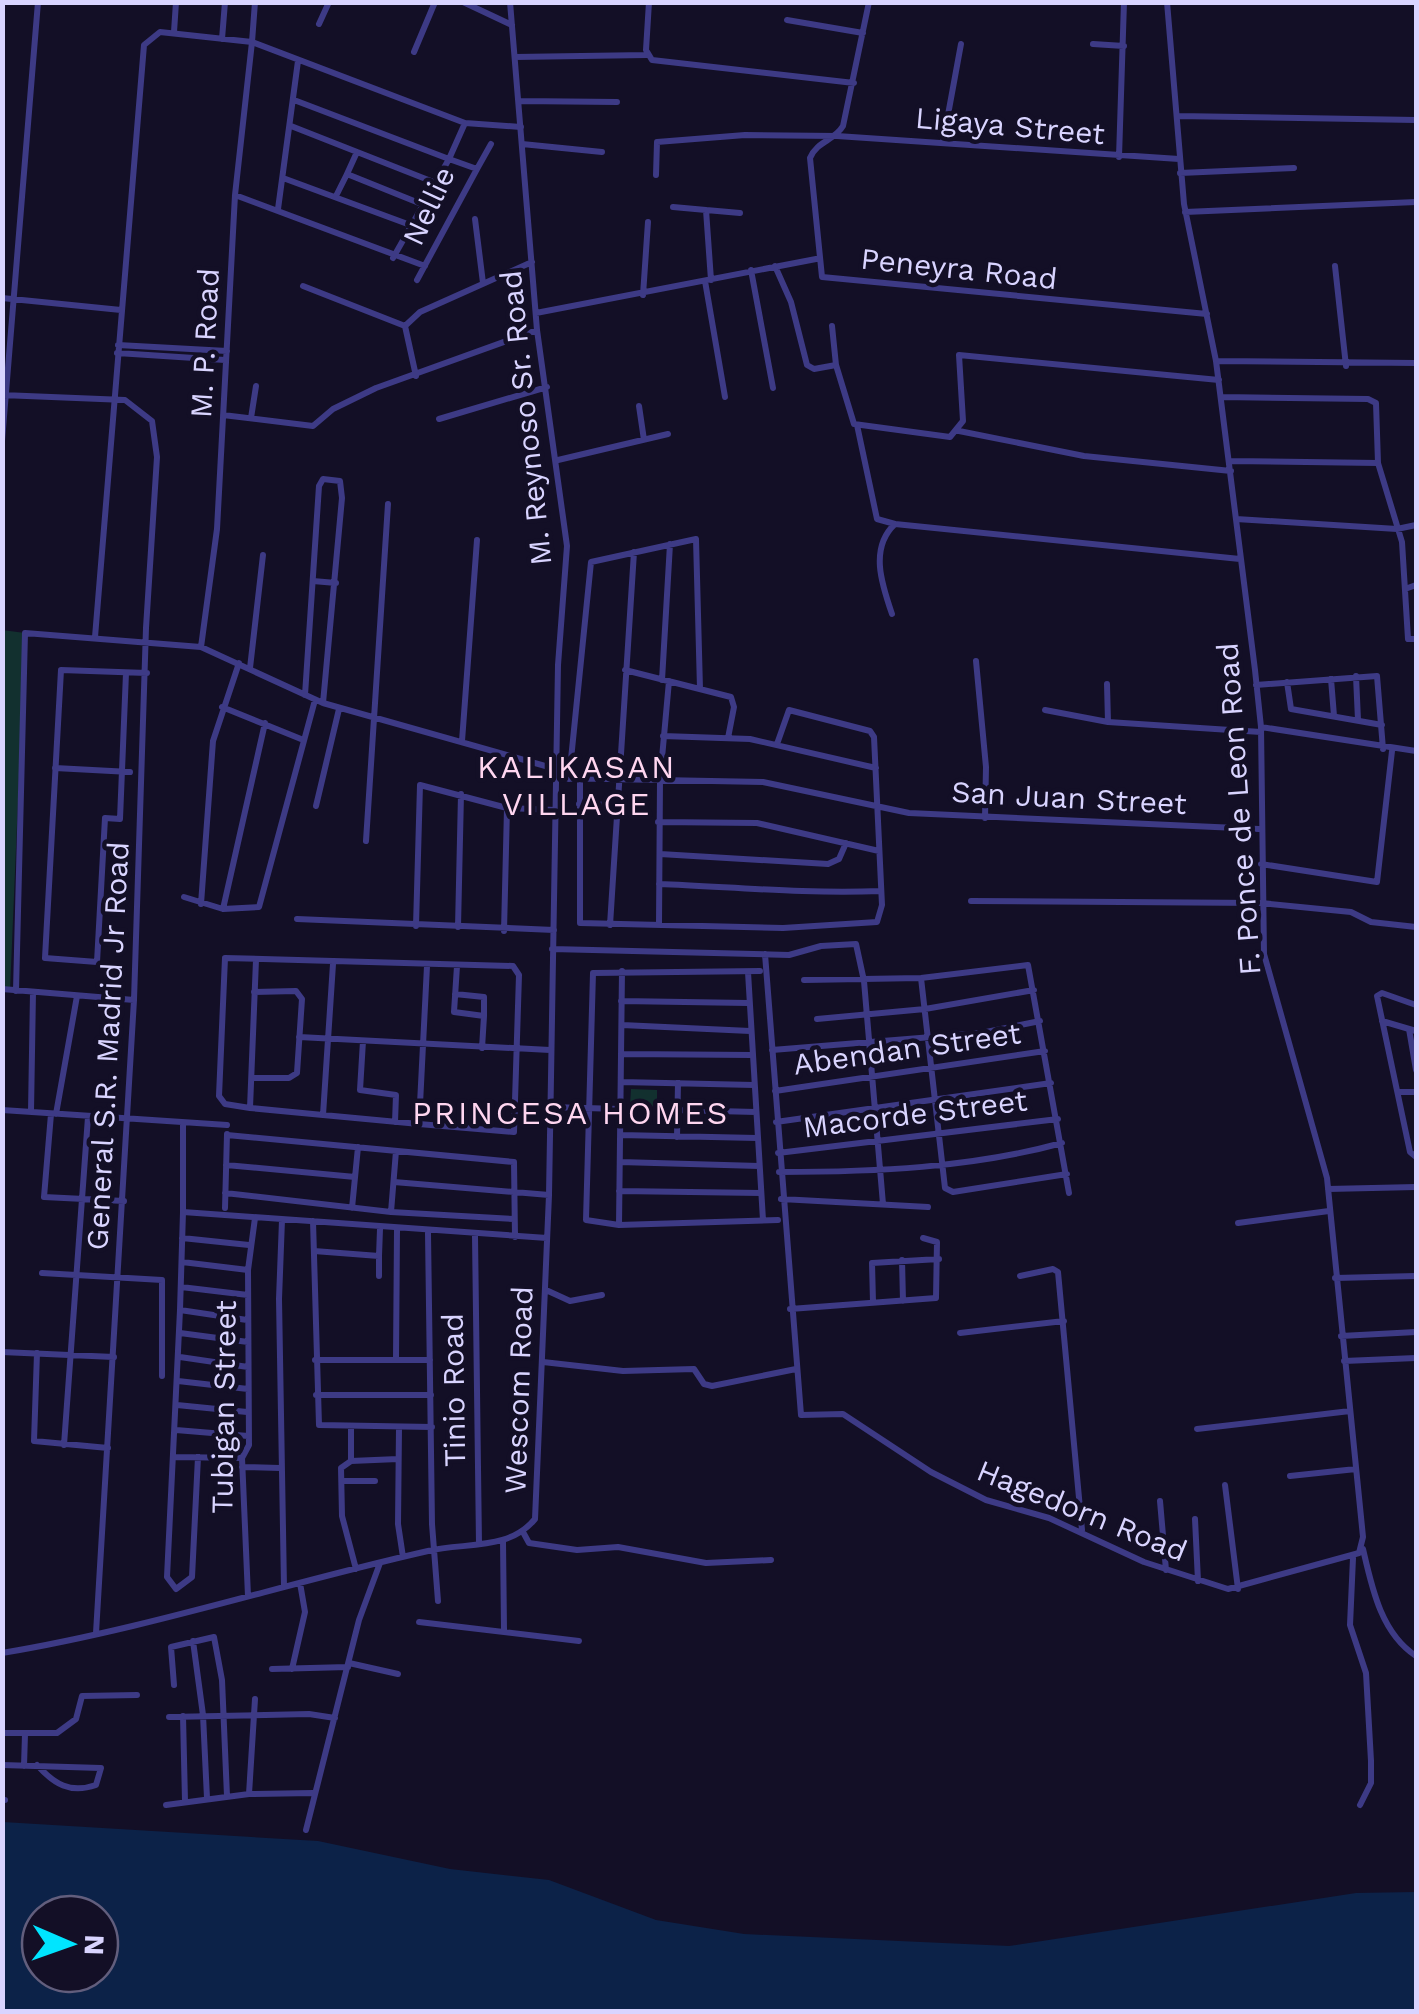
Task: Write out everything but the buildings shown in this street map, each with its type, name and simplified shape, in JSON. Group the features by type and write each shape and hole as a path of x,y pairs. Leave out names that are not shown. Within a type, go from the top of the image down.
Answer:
{"street":[{"path":"2,441 38,2"},
{"path":"174,32 176,2"},
{"path":"222,39 225,2"},
{"name":"M. P. Road","path":"202,646 217,528 236,194 255,2"},
{"path":"320,24 329,2"},
{"path":"414,52 435,2"},
{"path":"463,2 512,25"},
{"name":"M. Reynoso Sr. Road","path":"510,2 537,330 558,460 567,560 560,632 552,949"},
{"path":"649,2 650,57"},
{"name":"Peneyra Road","path":"869,2 854,82 837,136 817,145 810,158 820,275 1207,314"},
{"path":"1119,157 1124,2"},
{"name":"F. Ponce de Leon Road","path":"1167,2 1180,172 1219,380 1256,684 1260,730 1260,903 1266,966 1328,1189 1362,1548 1395,1640 1416,1656"},
{"path":"787,20 863,33"},
{"path":"95,637 144,45 151,36 174,32 252,42 465,124 521,127"},
{"path":"943,142 960,44"},
{"path":"1093,44 1124,46"},
{"path":"515,57 650,57 854,82"},
{"path":"278,209 298,61"},
{"path":"294,100 449,159 393,258"},
{"path":"520,101 616,102"},
{"path":"1177,116 1416,120"},
{"name":"Nellie","path":"417,280 476,169 449,159 465,124"},
{"path":"291,126 436,183"},
{"name":"Ligaya Street","path":"656,174 657,142 745,136 837,136 1179,159"},
{"path":"476,169 491,144"},
{"path":"522,144 602,152"},
{"path":"336,196 357,152"},
{"path":"1180,172 1294,168"},
{"path":"347,174 424,204"},
{"path":"284,178 413,226"},
{"path":"236,194 393,258 425,266"},
{"path":"1186,212 1416,202"},
{"path":"673,207 740,213"},
{"path":"706,210 708,281 725,397"},
{"path":"475,219 482,282"},
{"path":"643,294 648,222"},
{"path":"536,312 816,259"},
{"path":"405,326 420,312 532,262"},
{"path":"775,266 791,302 807,365 814,369 836,365"},
{"path":"1335,266 1346,366"},
{"path":"750,270 772,388"},
{"path":"303,286 405,326"},
{"path":"2,298 121,310"},
{"path":"405,326 416,376"},
{"path":"832,326 836,365 851,420 858,424 950,437 959,431 1065,453 1231,471"},
{"path":"224,416 313,426 360,395 537,330"},
{"path":"117,349 226,356"},
{"path":"959,431 963,408 960,355 1219,380"},
{"path":"1216,361 1346,366 1416,363"},
{"path":"251,418 256,386"},
{"path":"438,419 547,387"},
{"path":"6,395 112,402"},
{"path":"1221,398 1374,401 1379,425 1378,462 1397,529 1408,639 1416,639"},
{"name":"General S.R. Madrid Jr Road","path":"96,1633 124,1202 157,457 152,421 132,403 112,402"},
{"path":"639,406 644,440"},
{"path":"858,424 854,428 877,519 1240,559"},
{"path":"558,460 668,434"},
{"path":"1230,461 1378,462"},
{"path":"184,897 223,908 258,907 302,738 319,702 336,583 342,487 335,478 323,479 320,486 305,696"},
{"path":"366,841 388,504"},
{"path":"1236,518 1397,529 1416,525"},
{"path":"892,614 881,582 880,556 884,534 895,524"},
{"path":"462,742 477,540"},
{"path":"570,779 588,566 634,552 698,540 700,689"},
{"path":"659,924 658,822 670,544"},
{"path":"610,925 616,780 634,552"},
{"path":"250,668 263,554"},
{"path":"313,581 336,583"},
{"path":"1405,588 1416,585"},
{"path":"16,991 25,632 202,646 319,702"},
{"path":"976,661 986,767 985,818"},
{"path":"200,904 211,753 222,707 240,663"},
{"path":"126,672 126,772 120,818 105,818 97,962 45,958 61,670 126,672 147,673"},
{"path":"625,670 734,700 728,738"},
{"path":"1256,684 1356,676 1379,678 1382,749"},
{"path":"1356,676 1358,720"},
{"path":"1331,679 1334,716"},
{"path":"1287,682 1291,710 1382,725"},
{"path":"1106,684 1108,722"},
{"name":"San Juan Street","path":"319,702 462,742 570,779 763,782 876,808 985,818 1259,830"},
{"path":"222,707 302,738"},
{"path":"316,806 339,708"},
{"path":"580,779 578,922 783,928 872,924 881,915 881,890 876,768 870,732 789,710 778,744"},
{"path":"1045,710 1108,722 1260,730 1416,751"},
{"path":"223,908 265,723"},
{"path":"663,736 778,744 876,768"},
{"path":"1261,864 1377,882 1392,750"},
{"path":"55,768 126,772"},
{"path":"416,926 416,792 425,785 507,808 555,810"},
{"path":"458,927 461,794"},
{"path":"579,804 616,805"},
{"path":"504,931 507,808"},
{"path":"658,822 757,823 879,851"},
{"path":"660,854 828,864 839,859 846,844"},
{"path":"659,884 745,886 796,894 881,890"},
{"path":"971,901 1260,903 1351,912 1370,922 1416,927"},
{"path":"297,919 504,931 554,930"},
{"path":"552,949 794,954 852,943 861,955 884,1204"},
{"name":"Wescom Road","path":"2,1653 435,1549 504,1540 523,1532 534,1519 538,1504 549,1195 552,949"},
{"path":"543,1362 623,1372 694,1369 712,1386 796,1369 766,954"},
{"path":"229,957 333,964 518,969 514,1132 225,1104 219,1096 222,963 229,957"},
{"path":"250,1108 256,960"},
{"path":"322,1115 333,964"},
{"path":"804,980 921,978 1026,964 1046,1051 1069,1194"},
{"path":"419,1124 427,966"},
{"path":"457,966 457,1016 484,1016"},
{"path":"619,1225 622,971"},
{"path":"748,971 763,1220"},
{"path":"760,971 592,974 586,1220 619,1225 778,1220"},
{"path":"921,978 945,1188 950,1192 1066,1174"},
{"path":"2,989 134,1000"},
{"path":"818,1018 925,1009 1034,990"},
{"path":"31,1112 33,992"},
{"path":"252,1078 294,1076 299,1038 299,994 254,992"},
{"path":"456,994 484,997 482,1048"},
{"path":"1416,1004 1379,994 1410,1152 1416,1157"},
{"path":"77,996 54,1114 44,1197 124,1202"},
{"path":"621,1001 748,1003"},
{"path":"1382,1020 1412,1030 1416,1070"},
{"path":"772,1050 928,1038 1040,1021"},
{"path":"622,1025 750,1031"},
{"path":"299,1038 550,1050"},
{"path":"363,1041 360,1090 396,1094 395,1122"},
{"name":"Abendan Street","path":"775,1091 1046,1051"},
{"path":"622,1054 752,1055"},
{"path":"621,1082 754,1085"},
{"path":"677,1137 678,1083"},
{"path":"776,1122 1051,1083"},
{"path":"1398,1092 1416,1092"},
{"path":"550,1107 620,1109"},
{"path":"2,1110 227,1123 224,1208"},
{"path":"678,1110 756,1112"},
{"path":"64,1445 88,1117"},
{"name":"Macorde Street","path":"778,1153 1058,1119"},
{"path":"183,1123 180,1357 167,1577 176,1589 192,1578 198,1457"},
{"path":"227,1135 514,1162 515,1238"},
{"path":"620,1135 757,1138"},
{"path":"779,1172 882,1171 1001,1157 1062,1142"},
{"path":"352,1208 358,1147"},
{"path":"391,1212 396,1151"},
{"path":"620,1162 759,1166"},
{"path":"226,1165 355,1177"},
{"path":"394,1182 549,1195"},
{"path":"1328,1189 1416,1187"},
{"path":"619,1190 760,1193"},
{"path":"225,1193 391,1212 514,1220"},
{"path":"781,1199 928,1207"},
{"path":"1238,1223 1329,1210"},
{"path":"183,1212 474,1236 547,1238"},
{"name":"Tubigan Street","path":"248,1596 242,1463 248,1436 248,1270 255,1218"},
{"path":"282,1220 280,1468 284,1587"},
{"path":"314,1222 314,1360 320,1426 432,1426"},
{"path":"379,1276 380,1229"},
{"path":"396,1360 398,1230"},
{"path":"428,1232 438,1601"},
{"name":"Tinio Road","path":"474,1236 479,1544"},
{"path":"182,1238 250,1245"},
{"path":"790,1309 936,1298 936,1240 923,1238"},
{"path":"314,1251 379,1256"},
{"path":"873,1302 872,1263 939,1259"},
{"path":"902,1260 903,1300"},
{"path":"182,1262 248,1270"},
{"path":"1020,1276 1057,1270 1082,1532"},
{"path":"42,1274 164,1282 162,1376"},
{"path":"1335,1278 1416,1276"},
{"path":"180,1286 248,1295"},
{"path":"546,1290 570,1301 602,1295"},
{"path":"180,1310 248,1320"},
{"path":"960,1332 1064,1321"},
{"path":"1341,1336 1416,1332"},
{"path":"180,1333 248,1342"},
{"path":"2,1352 114,1357"},
{"path":"38,1352 33,1439 108,1448"},
{"path":"180,1357 248,1367"},
{"path":"1344,1361 1416,1358"},
{"path":"314,1360 430,1360"},
{"name":"Hagedorn Road","path":"796,1369 800,1413 805,1417 843,1414 975,1495 1082,1532 1198,1581 1238,1588 1353,1557 1362,1548"},
{"path":"178,1381 248,1389"},
{"path":"316,1394 431,1395"},
{"path":"177,1405 248,1412"},
{"path":"1197,1429 1350,1410"},
{"path":"399,1428 403,1557"},
{"path":"351,1429 351,1460"},
{"path":"176,1430 248,1436"},
{"path":"174,1457 280,1468"},
{"path":"356,1569 342,1516 343,1463 399,1460"},
{"path":"1290,1476 1356,1470"},
{"path":"341,1480 375,1481"},
{"path":"1225,1485 1238,1588"},
{"path":"1160,1501 1166,1570"},
{"path":"1196,1519 1198,1581"},
{"path":"523,1532 529,1543 576,1550 610,1547 706,1563 772,1560"},
{"path":"504,1540 504,1630"},
{"path":"1353,1557 1350,1625 1366,1673 1371,1762 1371,1784 1360,1806"},
{"path":"306,1830 348,1665 380,1563"},
{"path":"292,1669 305,1612 300,1583"},
{"path":"419,1622 579,1641"},
{"path":"174,1685 170,1649 211,1636 216,1641 224,1715 227,1796"},
{"path":"193,1640 203,1715 207,1798"},
{"path":"272,1670 348,1665 398,1674"},
{"path":"2,1734 65,1731 76,1719 82,1696 138,1695"},
{"path":"249,1794 255,1699"},
{"path":"183,1716 185,1801"},
{"path":"170,1717 335,1718"},
{"path":"24,1766 25,1734"},
{"path":"2,1765 24,1766 37,1766 102,1768 96,1785 80,1788 57,1785 37,1766"},
{"path":"166,1805 249,1794 313,1793"}],"green space":[{"path":"2,630 25,633 10,991 2,990"},
{"path":"631,1089 657,1090 657,1107 630,1106"}],"water":[{"path":"3,1822 318,1841 450,1869 549,1880 656,1920 744,1934 1009,1946 1356,1893 1416,1892 1416,2011 3,2011"}],"district":[{"name":"KALIKASAN VILLAGE","path":"577,786"},
{"name":"PRINCESA HOMES","path":"571,1113"}]}
